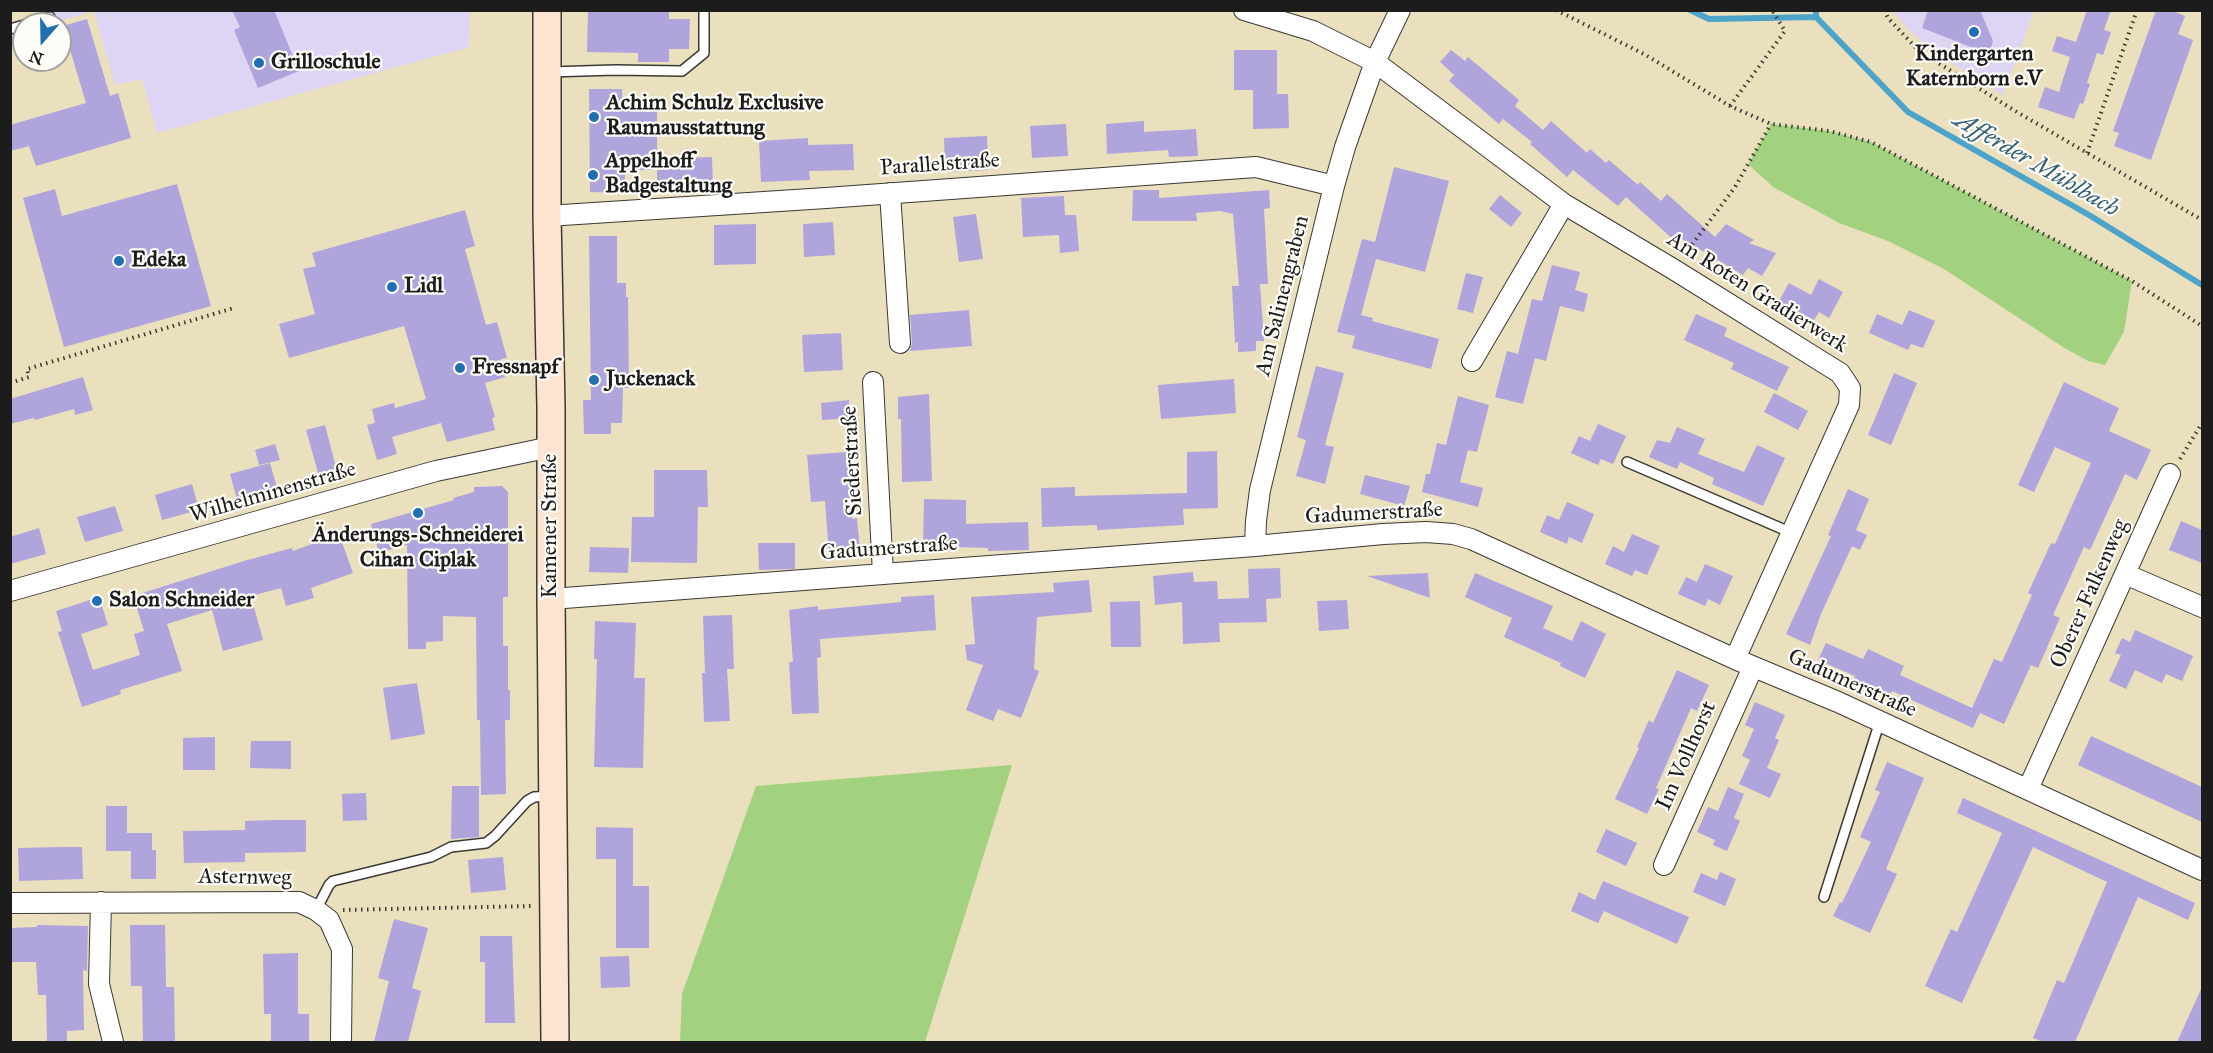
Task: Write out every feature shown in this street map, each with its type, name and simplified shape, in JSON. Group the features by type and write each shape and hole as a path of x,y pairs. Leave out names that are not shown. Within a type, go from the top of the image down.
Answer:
{"main road":[{"name":"Kamener Straße","path":"547,10 555,1042"}],"street":[{"name":"Am Roten Gradierwerk","path":"1244,10 1313,31 1375,62 1564,204 1673,269 1840,374 1850,388 1849,405 1735,659"},
{"name":"Am Salinengraben","path":"1256,546 1260,490 1334,186 1375,62 1400,10"},
{"name":"Parallelstraße","path":"547,216 1256,166 1334,186"},
{"path":"890,193 900,343"},
{"path":"1472,362 1564,204"},
{"name":"Siederstraße","path":"873,382 883,574"},
{"name":"Wilhelminenstraße","path":"10,591 436,471 551,447"},
{"name":"Oberer Falkenweg","path":"2028,789 2170,474"},
{"name":"Gadumerstraße","path":"550,599 1415,532 1453,534 1471,539 1735,659 1880,721 2202,870"},
{"path":"2125,574 2202,607"},
{"name":"Im Vollhorst","path":"1664,865 1753,667"},
{"path":"101,902 99,984 113,1042"},
{"name":"Asternweg","path":"10,903 299,902 323,915"},
{"path":"323,915 342,949 341,1042"}],"lane":[{"path":"546,72 682,71 704,53 704,10"},
{"path":"1627,462 1792,533"},
{"path":"1824,897 1880,721"},
{"path":"323,915 329,885 333,881 431,857 451,847 486,843 527,801 534,797 553,796"}],"path":[{"path":"1556,10 1644,54 1730,106 1771,124 1829,131 1871,142 2132,281 2202,326"},
{"path":"1730,106 1785,31 1772,10"},
{"path":"1884,10 1888,18 1919,51 2202,220"},
{"path":"2087,153 2137,10"},
{"path":"1673,269 1735,187 1771,124"},
{"path":"10,383 29,377 27,369 234,308"},
{"path":"2170,474 2196,437 2202,423"},
{"path":"323,915 338,910 554,906"}],"shaded area":[{"path":"94,11 72,17 72,12 46,12"},
{"name":"Grilloschule","path":"94,11 470,11 469,47 157,133 142,79 115,85"},
{"path":"1893,11 2034,11 2003,95 1941,57 1912,33"}],"green space":[{"path":"1771,124 1829,131 1871,142 2132,281 2124,332 2105,365 2088,361 2063,347 1944,269 1888,241 1839,223 1773,187 1748,164"},
{"path":"1012,765 925,1042 680,1042 682,994 756,786"}],"building":[{"path":"232,10 274,10 299,71 258,88 234,30 240,27"},
{"path":"588,10 669,10 669,19 690,19 689,49 669,49 669,62 638,62 638,53 587,52"},
{"name":"Kindergarten Katernborn e.V","path":"1928,10 1980,10 1993,41 1989,54 1922,28"},
{"path":"2087,10 2111,10 2104,30 2111,32 2103,55 2097,53 2087,83 2090,84 2083,104 2080,103 2074,119 2038,107 2045,87 2059,92 2070,57 2052,51 2057,36 2076,42"},
{"path":"2156,10 2171,10 2185,16 2178,34 2193,40 2151,160 2114,146 2119,133 2113,131"},
{"path":"87,19 110,96 118,93 131,138 36,166 29,146 10,151 10,125 86,103 72,56 72,23"},
{"path":"1234,50 1277,50 1277,94 1288,94 1289,128 1253,129 1253,90 1234,90"},
{"path":"1451,50 1465,61 1468,57 1519,100 1515,106 1543,130 1551,121 1587,153 1590,149 1606,163 1609,160 1638,185 1640,182 1661,201 1667,194 1715,237 1726,224 1754,240 1749,243 1776,253 1762,276 1748,268 1743,275 1679,237 1675,241 1626,197 1618,206 1573,170 1567,177 1530,144 1532,142 1503,119 1499,124 1449,81 1454,75 1440,62"},
{"path":"589,89 622,89 622,107 657,107 657,159 712,157 713,184 657,186 657,170 625,170 625,193 590,192"},
{"path":"1144,121 1144,132 1196,129 1198,156 1169,157 1168,150 1107,154 1106,124"},
{"path":"1066,124 1068,156 1032,158 1030,126"},
{"path":"987,136 988,170 945,172 944,138"},
{"path":"808,138 808,145 853,144 854,170 809,171 810,180 761,182 759,141"},
{"path":"1394,167 1449,181 1425,272 1376,259 1361,315 1373,318 1372,321 1439,339 1431,369 1352,348 1355,336 1337,332 1362,239 1375,242"},
{"name":"Edeka","path":"177,184 211,306 64,347 23,198 55,189 62,216"},
{"path":"1133,190 1159,190 1159,198 1269,190 1270,208 1264,209 1268,284 1260,284 1264,341 1256,341 1256,351 1238,352 1238,342 1235,343 1232,286 1239,286 1233,214 1220,211 1196,213 1197,221 1132,221"},
{"path":"1500,195 1522,213 1511,227 1489,209"},
{"path":"1064,196 1065,215 1076,215 1079,251 1060,253 1059,235 1023,237 1021,198"},
{"path":"465,210 475,246 465,249 486,325 497,322 507,358 501,359 505,377 485,383 495,417 492,418 495,430 447,442 441,423 392,437 397,454 377,460 367,425 375,423 372,409 394,403 395,408 426,399 404,326 289,358 279,324 315,314 303,269 316,266 312,253"},
{"path":"976,214 983,259 959,262 953,217"},
{"path":"833,222 835,255 804,257 803,224"},
{"path":"756,224 756,264 714,265 714,225"},
{"path":"589,236 617,236 617,283 626,283 626,297 628,297 629,388 623,388 622,423 611,423 611,434 584,434 583,400 591,400"},
{"path":"1552,265 1580,272 1575,290 1588,294 1584,312 1560,306 1546,361 1535,358 1523,404 1495,397 1507,351 1518,354 1532,299 1542,301"},
{"path":"1466,273 1483,277 1473,313 1457,309"},
{"path":"1819,279 1843,292 1829,318 1819,312 1814,320 1779,301 1789,283 1811,295"},
{"path":"969,310 972,346 910,351 912,342 910,315"},
{"path":"1909,310 1935,321 1923,348 1911,344 1908,350 1869,333 1877,314 1902,325"},
{"path":"1696,314 1727,328 1724,336 1789,367 1777,391 1731,369 1734,363 1684,340"},
{"path":"841,333 843,370 804,372 802,335"},
{"path":"1316,366 1344,373 1325,445 1334,447 1325,484 1296,476 1306,440 1297,437"},
{"path":"1894,373 1917,383 1891,445 1868,435"},
{"path":"83,377 93,410 75,415 74,409 35,420 34,418 10,424 10,399"},
{"path":"1234,379 1236,413 1161,419 1158,385"},
{"path":"2064,382 2119,408 2109,431 2151,450 2137,480 2125,474 2090,550 2084,547 2053,615 2060,618 2038,668 2031,665 2004,724 1980,713 1973,728 1892,691 1889,699 1852,683 1855,676 1818,660 1826,643 1863,659 1868,649 1904,666 1900,675 1972,708 1994,659 2002,662 2032,595 2028,593 2051,543 2055,544 2091,463 2055,447 2034,492 2018,485"},
{"path":"1774,393 1808,411 1798,430 1764,412"},
{"path":"929,394 932,481 902,482 901,419 898,419 898,397"},
{"path":"1458,396 1489,405 1477,452 1468,450 1460,482 1483,488 1478,507 1422,492 1426,474 1430,474 1437,443 1446,445"},
{"path":"849,400 850,418 822,420 821,403"},
{"path":"1598,424 1626,436 1613,464 1601,459 1598,465 1571,453 1579,436 1590,441"},
{"path":"325,425 337,471 319,476 306,430"},
{"path":"1677,427 1705,439 1698,454 1744,472 1757,445 1785,458 1763,506 1712,484 1714,478 1680,462 1677,469 1649,457 1657,440 1670,443"},
{"path":"275,444 280,460 259,465 255,450"},
{"path":"1217,451 1218,508 1183,509 1184,525 1097,530 1097,525 1042,527 1041,488 1075,487 1075,496 1187,493 1187,452"},
{"path":"847,452 852,519 857,518 860,551 829,554 825,501 811,502 807,455"},
{"path":"270,463 277,488 237,499 230,474"},
{"path":"654,470 707,470 708,507 698,507 697,563 631,562 632,517 654,517"},
{"path":"1365,475 1410,486 1404,506 1360,494"},
{"path":"192,484 199,510 162,520 155,495"},
{"path":"502,486 508,492 508,597 503,597 503,646 508,646 508,690 510,690 510,720 505,720 506,794 481,795 480,720 477,720 476,617 443,616 443,641 426,642 426,649 408,649 407,545 379,553 371,524 454,500 453,498 474,492 474,487"},
{"path":"1848,489 1869,499 1856,530 1867,535 1860,550 1852,546 1821,614 1810,645 1786,634 1831,536 1828,535"},
{"path":"924,499 966,500 966,524 1028,522 1029,550 988,551 988,548 923,546"},
{"path":"1567,502 1594,514 1582,543 1569,537 1567,544 1540,532 1547,515 1559,520"},
{"path":"115,506 123,531 85,542 77,517"},
{"path":"2181,521 2202,530 2202,563 2169,550"},
{"path":"39,528 46,554 10,564 10,537"},
{"path":"339,534 353,573 311,588 314,598 286,606 281,588 251,596 263,640 223,651 212,610 167,624 182,671 120,690 121,694 82,707 58,632 62,631 56,611 99,597 108,625 81,634 93,670 140,655 134,634 144,631 133,596 244,561 292,548 293,551"},
{"path":"1632,534 1660,546 1647,575 1635,570 1632,576 1605,564 1613,546 1624,552"},
{"path":"758,543 795,543 795,569 759,570"},
{"path":"590,547 629,548 628,573 589,572"},
{"path":"1705,564 1733,576 1720,605 1708,599 1705,606 1678,594 1686,577 1697,582"},
{"path":"1280,568 1281,598 1266,599 1267,622 1219,623 1220,642 1183,644 1182,602 1155,605 1153,576 1193,572 1194,582 1217,581 1218,599 1249,598 1248,569"},
{"path":"1428,573 1430,598 1367,576"},
{"path":"1475,573 1553,606 1543,628 1572,641 1581,621 1606,634 1585,678 1560,666 1561,663 1504,637 1512,618 1465,597"},
{"path":"1089,580 1092,612 1037,617 1034,669 1039,671 1021,718 998,709 993,721 966,710 983,665 967,660 965,645 975,644 971,597 1054,592 1053,583"},
{"path":"934,595 936,630 820,639 821,657 817,658 819,713 792,714 789,662 793,662 789,610 818,606 818,610 901,602 901,597"},
{"path":"1347,600 1349,629 1319,631 1317,601"},
{"path":"1140,601 1141,647 1111,647 1110,602"},
{"path":"732,615 734,669 727,669 730,721 704,722 703,616"},
{"path":"595,621 636,623 634,678 645,678 643,768 594,767 597,659 594,659"},
{"path":"2135,630 2193,656 2182,681 2166,674 2162,683 2135,670 2126,689 2109,681 2121,655 2115,653 2122,638 2130,642"},
{"path":"1677,670 1709,685 1697,711 1691,708 1647,814 1615,799 1639,748 1637,747 1649,720 1653,723"},
{"path":"417,683 425,734 391,740 383,688"},
{"path":"1755,702 1785,715 1775,738 1779,740 1767,768 1781,774 1770,798 1739,784 1750,760 1742,756 1754,729 1745,725"},
{"path":"2091,736 2202,787 2202,822 2078,765"},
{"path":"215,737 215,770 183,770 183,738"},
{"path":"251,741 291,741 291,769 250,768"},
{"path":"1887,762 1924,778 1886,869 1897,874 1870,933 1833,916 1840,902 1842,903 1871,842 1860,837 1880,792 1875,790"},
{"path":"452,786 479,786 479,837 451,839"},
{"path":"1728,787 1744,794 1734,818 1740,821 1727,851 1713,845 1715,840 1697,832 1708,807 1718,811"},
{"path":"366,793 367,820 343,821 342,794"},
{"path":"1963,798 2195,903 2188,920 2138,897 2075,1042 2043,1042 2033,1038 2057,980 2064,983 2107,882 2033,847 1962,1003 1925,986 1951,929 1957,932 2002,833 1957,813"},
{"path":"106,806 127,806 127,833 152,833 152,850 156,850 156,879 131,879 131,851 106,851"},
{"path":"306,820 306,852 245,853 245,862 184,863 183,831 245,830 245,821"},
{"path":"596,827 633,828 633,886 649,886 649,948 616,948 616,859 596,859"},
{"path":"1606,829 1637,843 1626,866 1596,852"},
{"path":"82,847 83,879 19,881 18,848"},
{"path":"503,857 506,890 471,893 468,860"},
{"path":"1720,872 1736,879 1725,906 1693,892 1701,873 1717,880"},
{"path":"1603,881 1689,917 1677,944 1604,911 1598,923 1571,911 1579,892 1595,900"},
{"path":"394,919 428,928 412,988 421,991 408,1042 374,1042 389,981 378,978"},
{"path":"37,925 88,926 87,971 83,970 84,1030 67,1031 67,1042 47,1042 46,995 38,995 36,962 10,962 10,928 37,927"},
{"path":"130,925 165,925 166,987 174,987 175,1042 143,1042 142,986 131,986"},
{"path":"480,936 512,936 515,1023 485,1023 485,962 480,962"},
{"path":"298,953 298,1014 309,1014 309,1042 271,1042 271,1014 264,1014 263,954"},
{"path":"629,956 630,987 601,988 600,957"},
{"path":"2202,987 2202,1042 2177,1042"}],"waterway":[{"path":"1690,10 1709,19 1816,17"},
{"name":"Afferder Mühlbach","path":"1816,10 1816,17 1908,112 2089,215 2202,285"}],"place":[{"name":"Kindergarten Katernborn e.V","path":"1974,32"},
{"name":"Grilloschule","path":"259,63"},
{"name":"Achim Schulz Exclusive Raumausstattung","path":"594,117"},
{"name":"Appelhoff Badgestaltung","path":"593,175"},
{"name":"Edeka","path":"119,261"},
{"name":"Lidl","path":"392,287"},
{"name":"Fressnapf","path":"460,368"},
{"name":"Juckenack","path":"594,380"},
{"name":"Änderungs-Schneiderei Cihan Ciplak","path":"418,513"},
{"name":"Salon Schneider","path":"97,601"}]}
